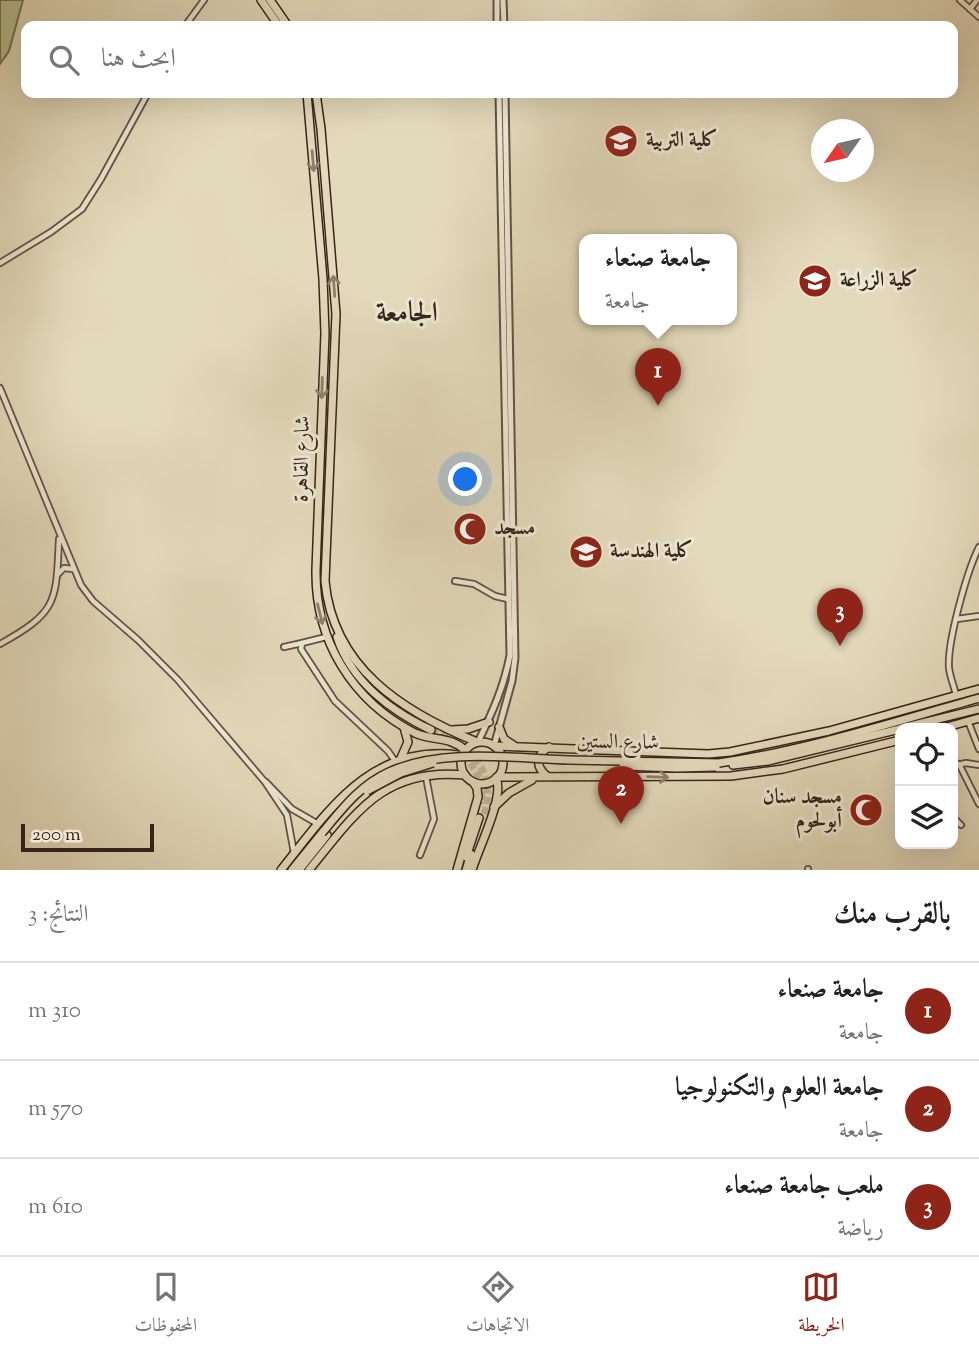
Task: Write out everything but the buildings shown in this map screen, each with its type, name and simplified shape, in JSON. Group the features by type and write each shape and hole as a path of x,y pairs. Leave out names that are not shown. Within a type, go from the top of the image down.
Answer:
{"main road":[{"path":"261,0 276,21"},
{"path":"270,0 285,21"},
{"name":"شارع القاهرة","path":"307,98 326,332 316,587 318,609 326,637 337,660 355,685 404,727 431,732 449,740 463,753"},
{"name":"شارع القاهرة","path":"317,98 335,314 325,581 327,598 335,624 353,657 374,682 431,732"},
{"path":"310,130 321,129"},
{"path":"326,637 353,676 373,698 396,716 431,732"},
{"name":"شارع الستين","path":"718,765 808,745 966,697 979,689"},
{"name":"شارع الستين","path":"494,746 708,754 730,752 796,738 956,695 979,698"},
{"name":"شارع الستين","path":"953,723 979,709"},
{"name":"شارع الستين","path":"930,723 965,717 979,718"},
{"path":"447,729 468,729 489,722"},
{"path":"397,760 407,746 404,727"},
{"path":"499,727 503,739 514,746"},
{"name":"شارع القاهرة","path":"431,732 447,729 478,742"},
{"name":"شارع الستين","path":"299,870 348,802 388,773 423,760 479,758 718,765 768,761 895,729"},
{"path":"796,738 808,745"},
{"name":"شارع الستين","path":"496,778 731,776 783,769 895,741"},
{"path":"281,870 356,783 397,760 422,754 463,753 478,742 494,746 503,761 502,770 496,778 484,783 472,781"},
{"path":"462,870 481,817 514,788 545,777 538,764 540,755 550,747"},
{"path":"463,753 461,764 478,794 481,817 472,870"},
{"path":"422,754 428,765 426,777"},
{"path":"309,870 359,808 374,796 391,787 426,777 465,775"},
{"path":"493,808 498,787 496,778"},
{"name":"شارع الستين","path":"292,870 324,834"}],"street":[{"path":"189,21 204,0"},
{"path":"497,0 497,21"},
{"path":"503,0 503,21"},
{"path":"960,0 979,17"},
{"path":"970,9 977,0"},
{"path":"0,263 51,232 82,209 145,98"},
{"path":"478,742 509,680 510,656 505,224 499,98"},
{"path":"502,138 505,98"},
{"path":"0,388 74,570 93,601 166,668 281,801 318,824"},
{"path":"494,746 509,680 515,625 510,502"},
{"path":"0,644 32,625 45,613 55,595 60,535"},
{"path":"956,695 949,669 951,645 965,582 979,548"},
{"path":"57,575 64,568 74,570"},
{"path":"455,581 474,584 495,596 508,599"},
{"path":"957,619 979,616"},
{"path":"284,647 326,637"},
{"path":"302,643 301,649 335,701 397,760"},
{"path":"965,717 979,749"},
{"path":"979,765 959,764 979,804"},
{"path":"420,855 434,819 426,777"},
{"path":"281,801 288,819 294,853"},
{"path":"958,822 961,825"}],"green space":[{"path":"0,0 23,0 9,51 0,64"}],"tunnel":[{"path":"431,730 459,744 478,763 487,788 483,819"},
{"path":"465,754 480,779 482,804"}],"place":[{"name":"كلية التربية","path":"621,141"},
{"name":"كلية الزراعة","path":"815,281"},
{"name":"جامعة صنعاء","path":"658,406"},
{"name":"مسجد","path":"470,529"},
{"name":"كلية الهندسة","path":"586,552"},
{"name":"ملعب جامعة صنعاء","path":"840,646"},
{"name":"مسجد سنان أبولحوم","path":"866,810"},
{"name":"جامعة العلوم والتكنولوجيا","path":"621,824"}],"district":[{"name":"الجامعة","path":"407,314"}]}
